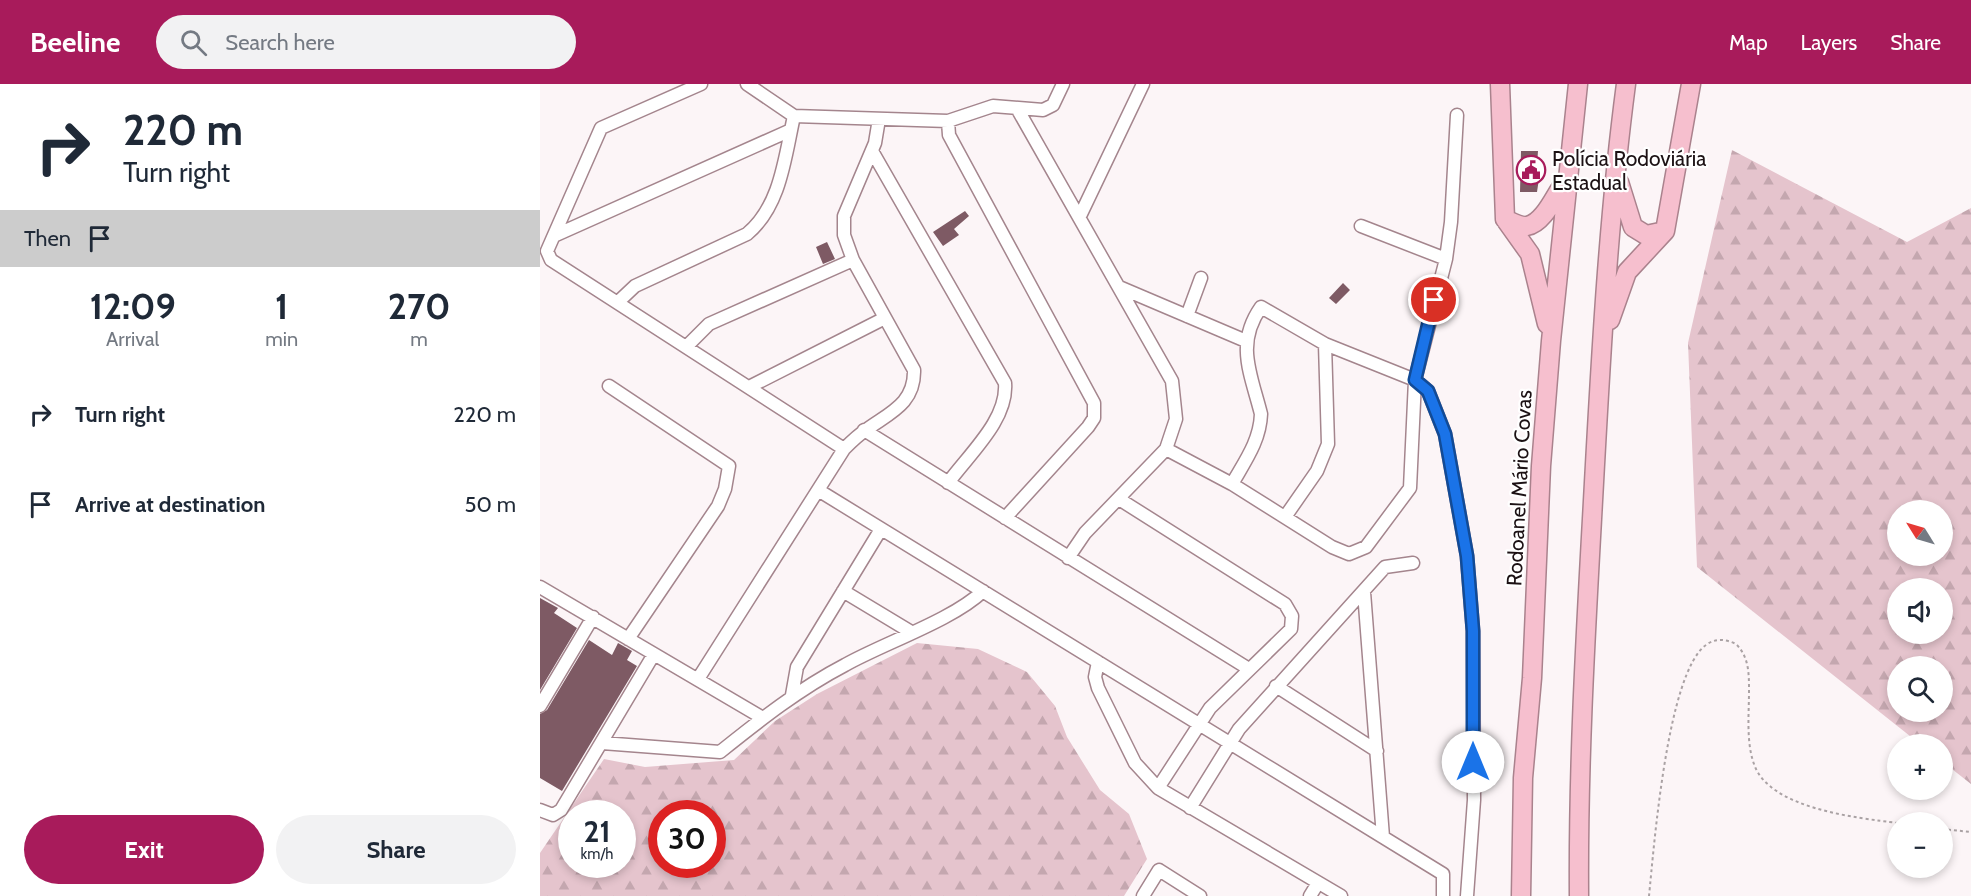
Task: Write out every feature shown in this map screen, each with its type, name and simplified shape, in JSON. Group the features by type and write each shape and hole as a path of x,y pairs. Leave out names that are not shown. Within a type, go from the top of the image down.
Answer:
{"highway":[{"path":"1500,84 1505,219 1530,254 1551,341"},
{"name":"Rodoanel Mário Covas","path":"1521,896 1523,778 1532,678 1541,466 1566,179 1578,84"},
{"path":"1579,896 1578,832 1584,668 1601,348 1615,167 1626,84"},
{"path":"1601,348 1627,272 1665,231 1691,84"},
{"path":"1615,167 1633,227 1646,235 1665,231"},
{"path":"1505,219 1524,226 1534,223 1566,179"}],"street":[{"path":"701,84 601,128 547,252 551,260 844,449"},
{"path":"747,84 794,116 948,121 993,106 1006,106 1018,110 1043,110 1053,105 1063,84"},
{"path":"1080,216 1143,84"},
{"path":"1018,110 1172,381 1176,419 1166,449 1085,533 1068,558"},
{"path":"1166,449 1232,484 1349,554 1366,548 1410,488 1415,380 1446,259 1452,222 1457,115"},
{"path":"618,302 635,286 747,234 754,228 774,199 794,116"},
{"path":"698,679 844,449 864,430 898,409 908,397 914,384 914,370 846,244 844,216 872,151 879,119"},
{"path":"948,121 949,135 1094,403 1094,418 1088,427 1005,518"},
{"path":"556,235 791,130"},
{"path":"872,151 1005,382 1005,400 998,416 948,483"},
{"path":"1361,226 1446,259"},
{"path":"687,346 709,324 853,260"},
{"path":"1187,316 1201,278"},
{"path":"1119,287 1246,341"},
{"path":"1232,484 1255,445 1260,424 1261,414 1246,358 1246,341 1252,320 1261,307 1325,344 1415,380 1428,391 1445,434 1467,556 1473,631 1474,779 1467,896"},
{"path":"749,387 885,318"},
{"path":"1285,517 1317,471 1328,444 1325,344"},
{"path":"609,386 729,466 725,489 718,506 628,639"},
{"path":"864,430 1249,669"},
{"path":"818,490 1443,874 1443,896"},
{"path":"1119,499 1285,604 1292,616 1291,629 1210,708 1158,788"},
{"path":"792,695 797,667 881,529"},
{"path":"1190,808 1230,743 1276,686 1385,567 1413,563"},
{"path":"540,588 763,718"},
{"path":"843,591 910,632"},
{"path":"602,743 720,752 792,695 845,664 962,608 982,591"},
{"path":"1364,592 1383,837"},
{"path":"540,706 593,617"},
{"path":"540,810 553,815 564,806 654,654"},
{"path":"1098,662 1095,677 1098,688 1136,763 1158,788 1341,896"},
{"path":"1276,686 1377,751"},
{"path":"1143,896 1159,870 1200,896"},
{"path":"1310,896 1318,883"}],"path":[{"path":"1649,896 1660,788 1681,696 1695,659 1707,644 1715,641 1736,644 1746,657 1752,755 1756,770 1769,785 1807,804 1839,815 1887,822"},
{"path":"1953,830 1971,832"}],"green space":[{"path":"1732,150 1907,242 1971,208 1971,784 1953,770 1953,734 1907,734 1892,722 1953,722 1953,656 1887,656 1887,718 1697,567 1688,343"},
{"path":"917,643 978,649 1027,672 1055,706 1067,737 1100,790 1129,814 1147,859 1124,896 540,896 540,853 558,827 558,878 636,878 636,800 576,800 604,759 645,767 734,760 775,721 817,694"}],"building":[{"name":"Polícia Rodoviária Estadual","path":"1521,151 1538,151 1537,165 1541,165 1537,192 1520,192"},
{"path":"965,211 969,216 954,229 959,235 943,246 933,232"},
{"path":"827,242 835,259 823,264 816,247"},
{"path":"1343,283 1350,290 1336,304 1329,298"},
{"path":"540,598 558,608 554,613 577,628 540,690"},
{"path":"589,640 612,655 618,643 632,651 627,660 637,666 562,791 540,778 540,714 547,710"}],"place":[{"name":"Polícia Rodoviária Estadual","path":"1531,170"}],"route":[{"path":"1434,300 1415,380 1428,391 1445,434 1467,556 1473,631 1473,762"}]}
